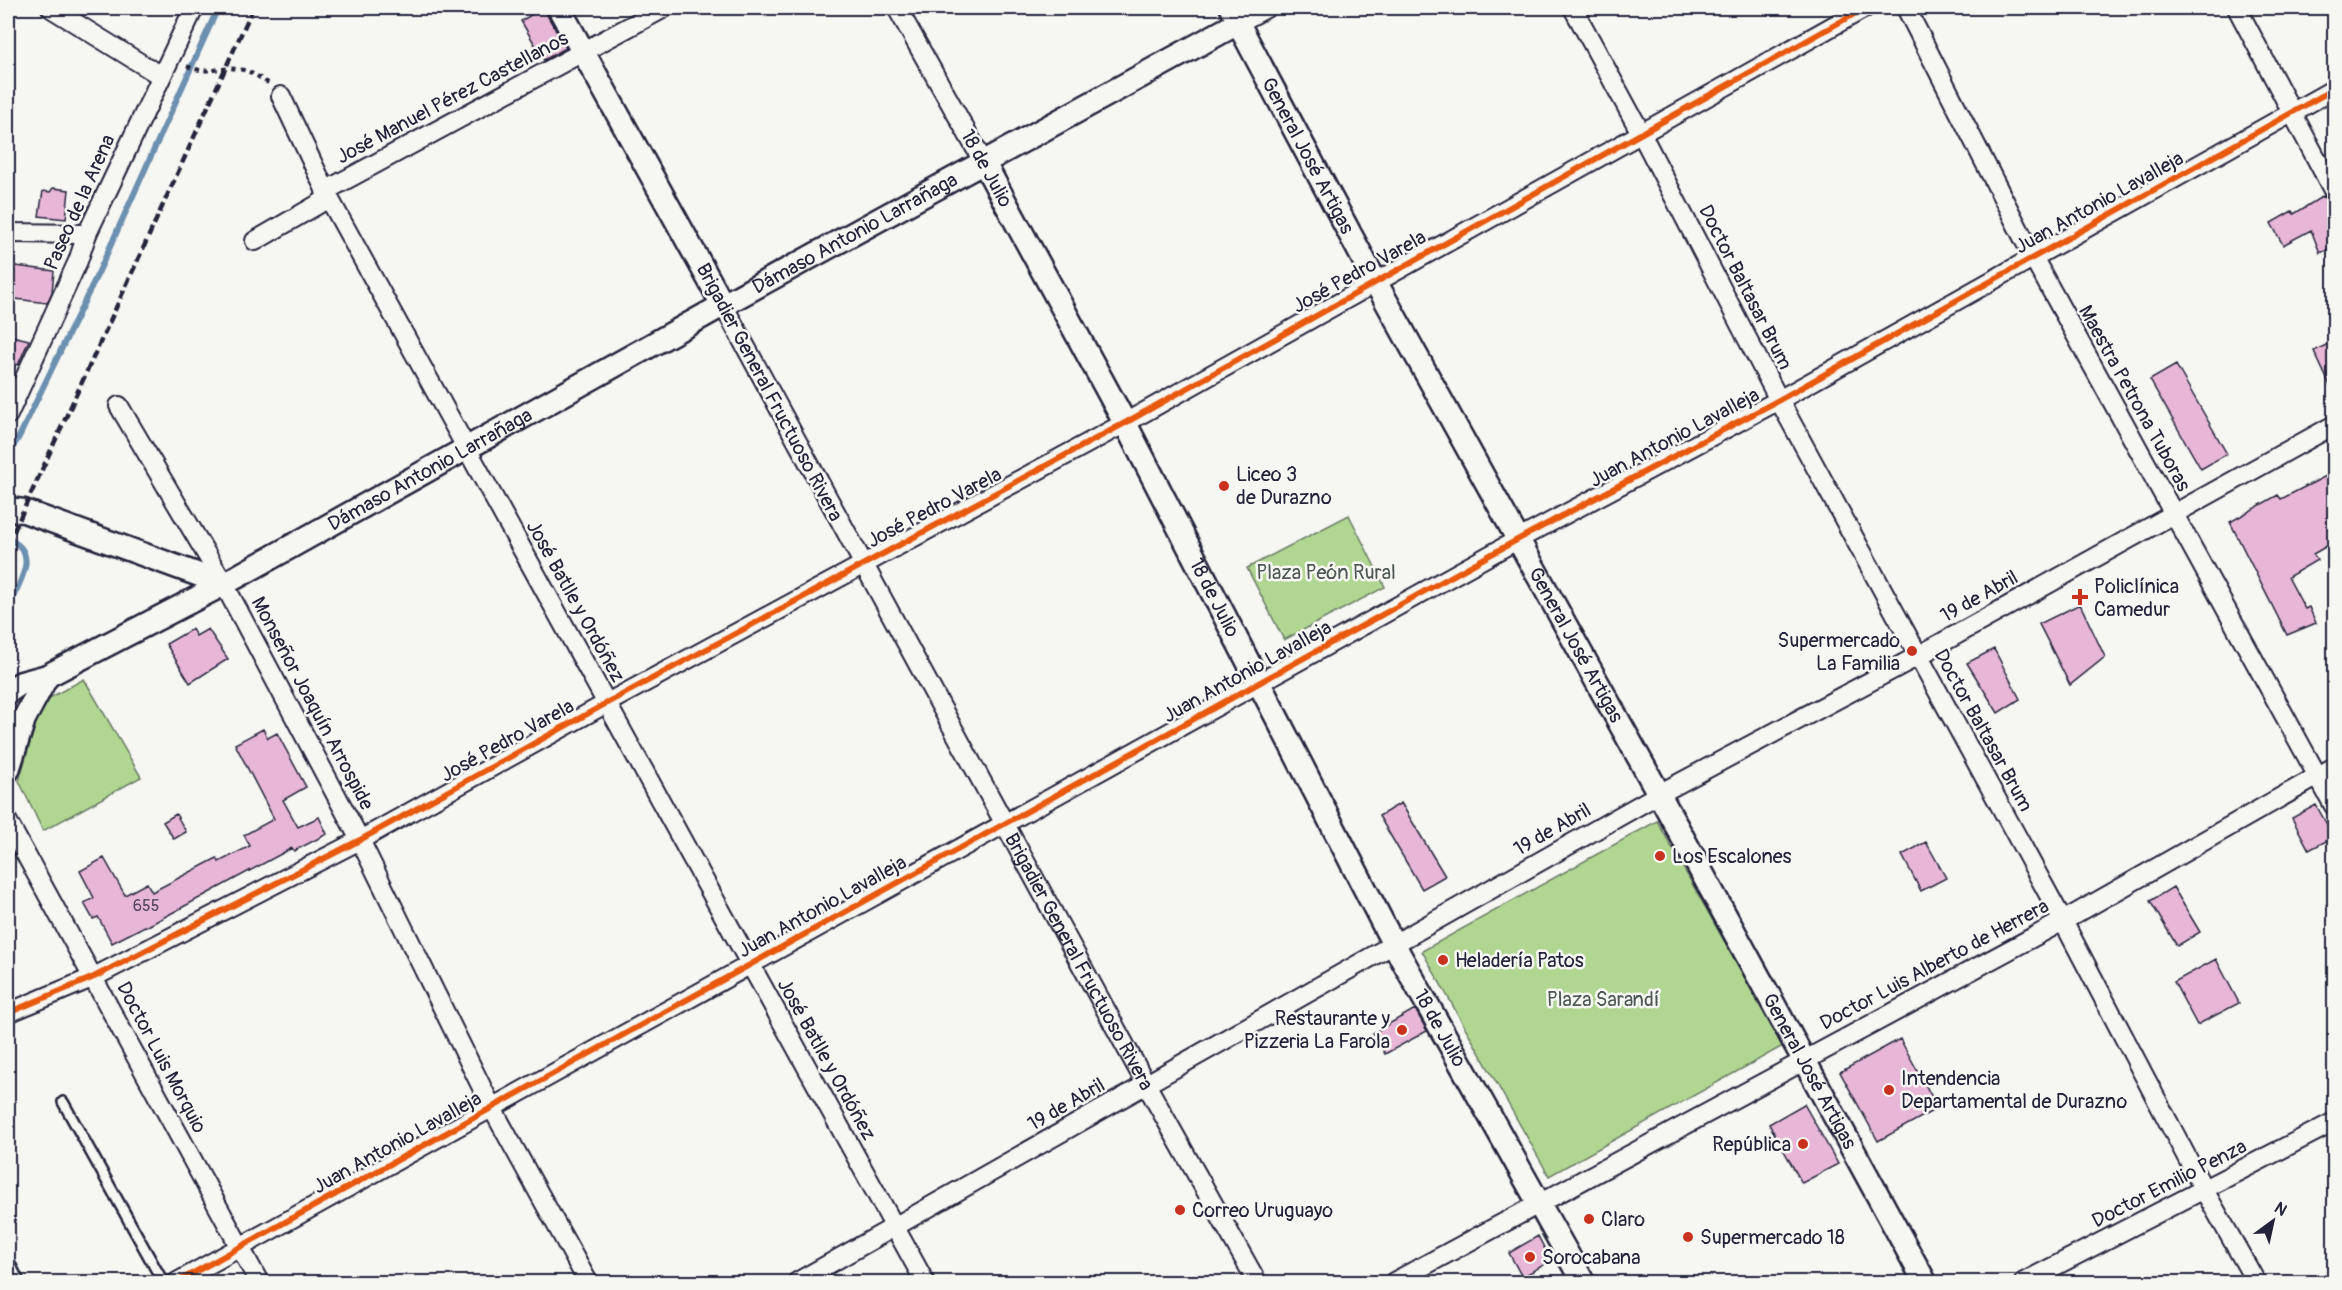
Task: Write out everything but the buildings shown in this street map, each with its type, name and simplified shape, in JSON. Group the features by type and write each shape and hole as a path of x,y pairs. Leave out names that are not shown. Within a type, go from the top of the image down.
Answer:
{"street":[{"path":"51,8 161,76"},
{"name":"Paseo de la Arena","path":"8,415 78,261 87,234 194,8"},
{"name":"Brigadier General Fructuoso Rivera","path":"559,8 1146,1084 1257,1282"},
{"name":"José Manuel Pérez Castellanos","path":"255,241 327,194 664,8"},
{"name":"18 de Julio","path":"897,8 1125,423 1394,945 1583,1282"},
{"name":"Dámaso Antonio Larrañaga","path":"8,692 21,683 46,676 224,584 984,163 1233,15 1266,8"},
{"name":"Doctor Baltasar Brum","path":"1573,8 1641,133 1779,400 2063,921 2204,1190 2256,1282"},
{"name":"José Pedro Varela","path":"8,1013 94,978 360,840 862,564 1125,423 1864,8"},
{"name":"Maestra Petrona Tuboras","path":"1906,8 2033,257 2173,514 2326,772 2334,806"},
{"path":"2237,8 2334,192"},
{"name":"General José Artigas","path":"1233,15 1375,281 1925,1282"},
{"name":"Juan Antonio Lavalleja","path":"177,1282 1517,540 1779,400 2334,89"},
{"name":"José Batlle y Ordóñez","path":"281,96 327,194 925,1282"},
{"path":"8,233 87,234"},
{"name":"Monseñor Joaquín Arrospide","path":"119,406 224,584 360,840 492,1108 588,1282"},
{"name":"19 de Abril","path":"797,1282 1659,795 1918,656 2334,425"},
{"path":"8,508 24,511 224,584"},
{"path":"8,770 24,719 46,676"},
{"name":"Doctor Luis Alberto de Herrera","path":"1394,1282 1539,1205 1803,1059 2063,921 2326,772"},
{"name":"Doctor Luis Morquio","path":"8,822 259,1282"},
{"name":"Doctor Emilio Penza","path":"2024,1282 2334,1122"}],"lane":[{"path":"63,1102 163,1282"},
{"path":"8,1260 19,1282"}],"path":[{"path":"184,64 208,72 239,69 254,74 281,96"}],"green space":[{"name":"Plaza Peón Rural","path":"1349,515 1385,587 1284,640 1247,568"},
{"path":"84,679 141,777 43,831 19,781 37,719 51,697"},
{"name":"Plaza Sarandí","path":"1657,821 1783,1046 1549,1176 1422,951"}],"waterway":[{"path":"8,455 19,437 100,269 218,8"},
{"path":"8,539 24,552 26,561 8,608"}],"railway":[{"path":"8,544 253,8"}],"cycle path":[{"path":"8,1013 94,977 360,840 607,703 1125,423 1865,8"},
{"path":"177,1282 1517,540 1779,400 2334,89"}],"place":[{"name":"Liceo 3 de Durazno","path":"1224,486"},
{"name":"Policlínica Camedur","path":"2080,597"},
{"name":"Supermercado La Familia","path":"1912,651"},
{"name":"Los Escalones","path":"1660,856"},
{"name":"Heladería Patos","path":"1443,960"},
{"name":"Restaurante y Pizzeria La Farola","path":"1402,1030"},
{"name":"Intendencia Departamental de Durazno","path":"1889,1090"},
{"name":"República","path":"1803,1144"},
{"name":"Correo Uruguayo","path":"1180,1210"},
{"name":"Claro","path":"1589,1219"},
{"name":"Supermercado 18","path":"1688,1237"},
{"name":"Sorocabana","path":"1530,1257"}]}
